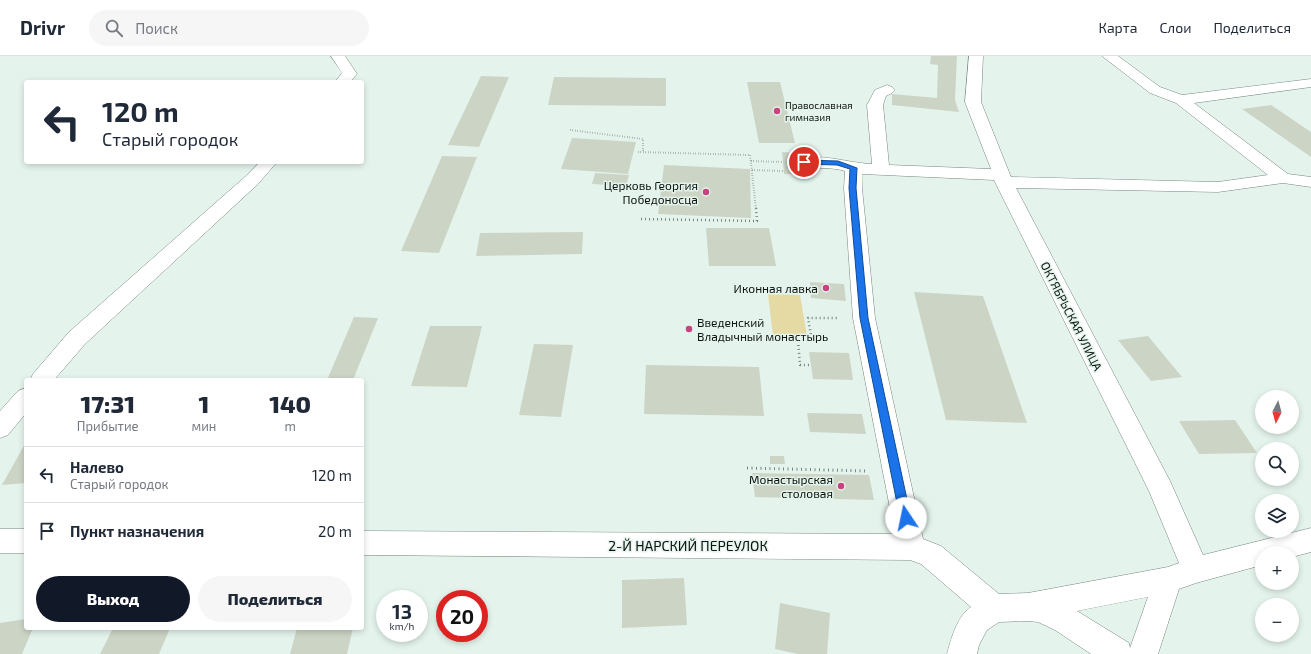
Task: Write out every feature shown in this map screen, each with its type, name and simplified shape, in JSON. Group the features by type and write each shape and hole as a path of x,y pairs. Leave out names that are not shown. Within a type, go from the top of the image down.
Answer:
{"street":[{"path":"338,56 350,74 344,80"},
{"name":"ОКТЯБРЬСКАЯ УЛИЦА","path":"976,56 973,102 1003,178 1161,489 1196,570"},
{"path":"1110,56 1155,90 1181,100 1283,178"},
{"path":"1181,100 1311,83"},
{"path":"881,169 875,105 880,93 887,90"},
{"path":"804,162 838,163 854,168 1003,178 1048,184 1218,187 1283,178 1311,182"},
{"path":"42,378 76,338 252,180 267,164"},
{"path":"854,168 853,188 864,318 911,547"},
{"path":"0,428 24,399"},
{"path":"1028,607 1168,580 1196,570 1311,540"},
{"path":"0,541 24,541"},
{"name":"2-Й НАРСКИЙ ПЕРЕУЛОК","path":"364,543 911,547 931,555 994,608"},
{"path":"1143,654 1168,580"},
{"path":"962,654 965,641 977,620 994,608 1028,607 1040,608 1065,620 1118,654"}],"path":[{"path":"570,130 643,139 643,152"},
{"path":"638,152 750,155 757,221 641,219"},
{"path":"751,161 783,162"},
{"path":"752,170 784,171"},
{"path":"783,340 812,341 808,318 864,318"},
{"path":"798,341 800,365 811,365"},
{"path":"747,468 896,472"}],"shaded area":[{"path":"768,294 800,295 807,336 773,336"}],"building":[{"path":"931,56 957,56 955,100 959,112 892,105 892,94 937,98 938,65 930,64"},
{"path":"481,76 509,77 479,147 448,145"},
{"path":"554,77 666,78 666,106 548,105"},
{"path":"747,82 780,82 795,143 759,143"},
{"path":"1271,105 1311,132 1311,157 1242,109"},
{"path":"572,138 636,142 628,174 561,169"},
{"path":"782,152 803,153 806,175 784,174"},
{"path":"442,156 477,157 439,253 401,251"},
{"name":"Церковь Георгия Победоносца","path":"664,165 750,169 751,218 658,214"},
{"path":"595,173 629,175 626,186 592,184"},
{"path":"706,228 769,228 776,266 709,266"},
{"path":"583,232 582,254 476,256 480,233"},
{"path":"810,282 844,284 846,301 811,298"},
{"path":"914,292 983,296 1027,423 946,420"},
{"path":"354,317 378,318 354,378 328,378"},
{"path":"430,326 482,326 467,387 411,386"},
{"path":"1148,336 1182,377 1151,381 1118,340"},
{"path":"534,344 573,345 561,417 519,415"},
{"path":"809,352 849,353 853,380 813,379"},
{"path":"646,365 759,367 764,416 644,414"},
{"path":"807,413 862,414 866,434 810,432"},
{"path":"1235,420 1255,450 1255,453 1199,454 1179,421"},
{"path":"24,446 24,483 2,485"},
{"path":"770,456 784,456 785,464 770,464"},
{"path":"752,473 869,475 874,500 755,497"},
{"path":"684,578 687,625 622,628 622,580"},
{"path":"780,603 830,613 827,654 798,654 775,649"},
{"path":"24,619 24,630 32,630 22,654 0,654 0,623"},
{"path":"112,630 169,630 159,654 100,654"},
{"path":"296,630 353,630 347,654 290,654"}],"place":[{"name":"Православная гимназия","path":"777,111"},
{"name":"Церковь Георгия Победоносца","path":"706,192"},
{"name":"Иконная лавка","path":"826,288"},
{"name":"Введенский Владычный монастырь","path":"689,329"},
{"name":"Монастырская столовая","path":"841,486"}],"route":[{"path":"804,162 838,163 854,168 853,188 864,318 906,518"}]}
